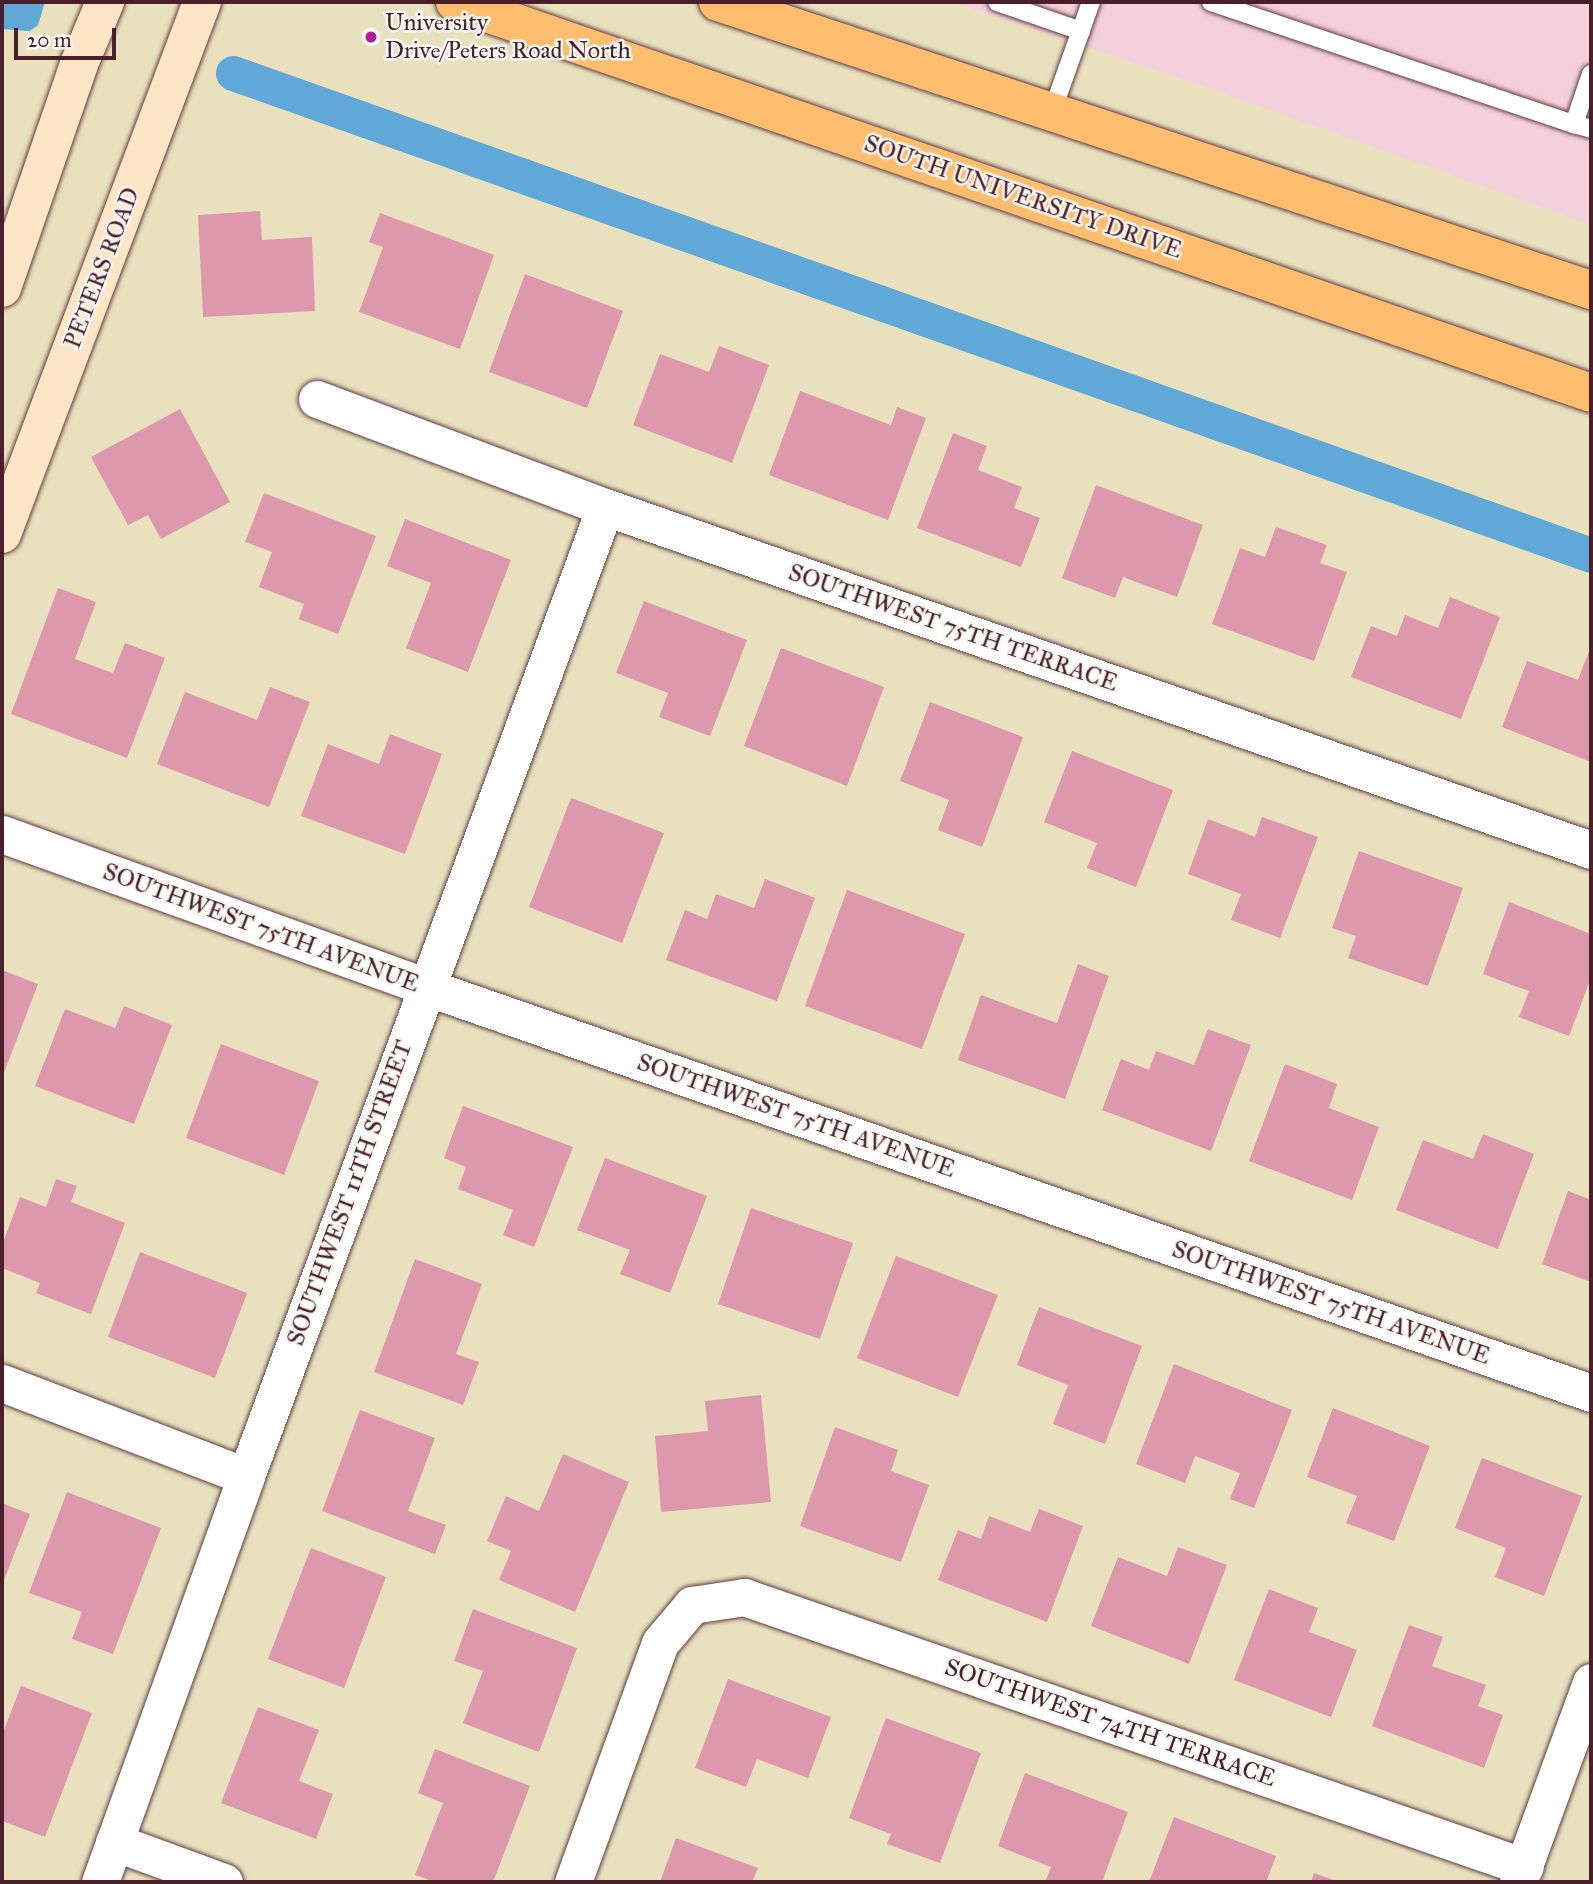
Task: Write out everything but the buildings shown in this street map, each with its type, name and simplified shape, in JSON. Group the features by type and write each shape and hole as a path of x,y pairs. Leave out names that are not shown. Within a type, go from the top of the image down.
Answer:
{"main road":[{"path":"2,288 79,64 106,2"},
{"name":"PETERS ROAD","path":"2,534 202,2"},
{"name":"SOUTH UNIVERSITY DRIVE","path":"455,2 1591,393"},
{"path":"718,2 1591,290"}],"street":[{"name":"SOUTHWEST 75TH TERRACE","path":"317,400 605,507 1591,850"},
{"name":"SOUTHWEST 11TH STREET","path":"100,1882 246,1476 605,507"},
{"name":"SOUTHWEST 75TH AVENUE","path":"2,834 426,987 1591,1394"},
{"path":"2,1383 246,1476"},
{"name":"SOUTHWEST 74TH TERRACE","path":"573,1882 660,1643 692,1605 744,1597 1522,1874"},
{"path":"1522,1874 1591,1682"},
{"path":"114,1842 225,1882"}],"lane":[{"path":"997,2 1081,31"},
{"path":"1052,112 1091,2"},
{"path":"1211,2 1583,127 1591,74"}],"shaded area":[{"path":"953,2 1591,2 1591,225 1225,94"}],"water":[{"path":"2,2 45,2 38,25 30,31 2,29"}],"waterway":[{"path":"233,73 1591,555"}],"place":[{"name":"University Drive/Peters Road North","path":"371,37"}]}
